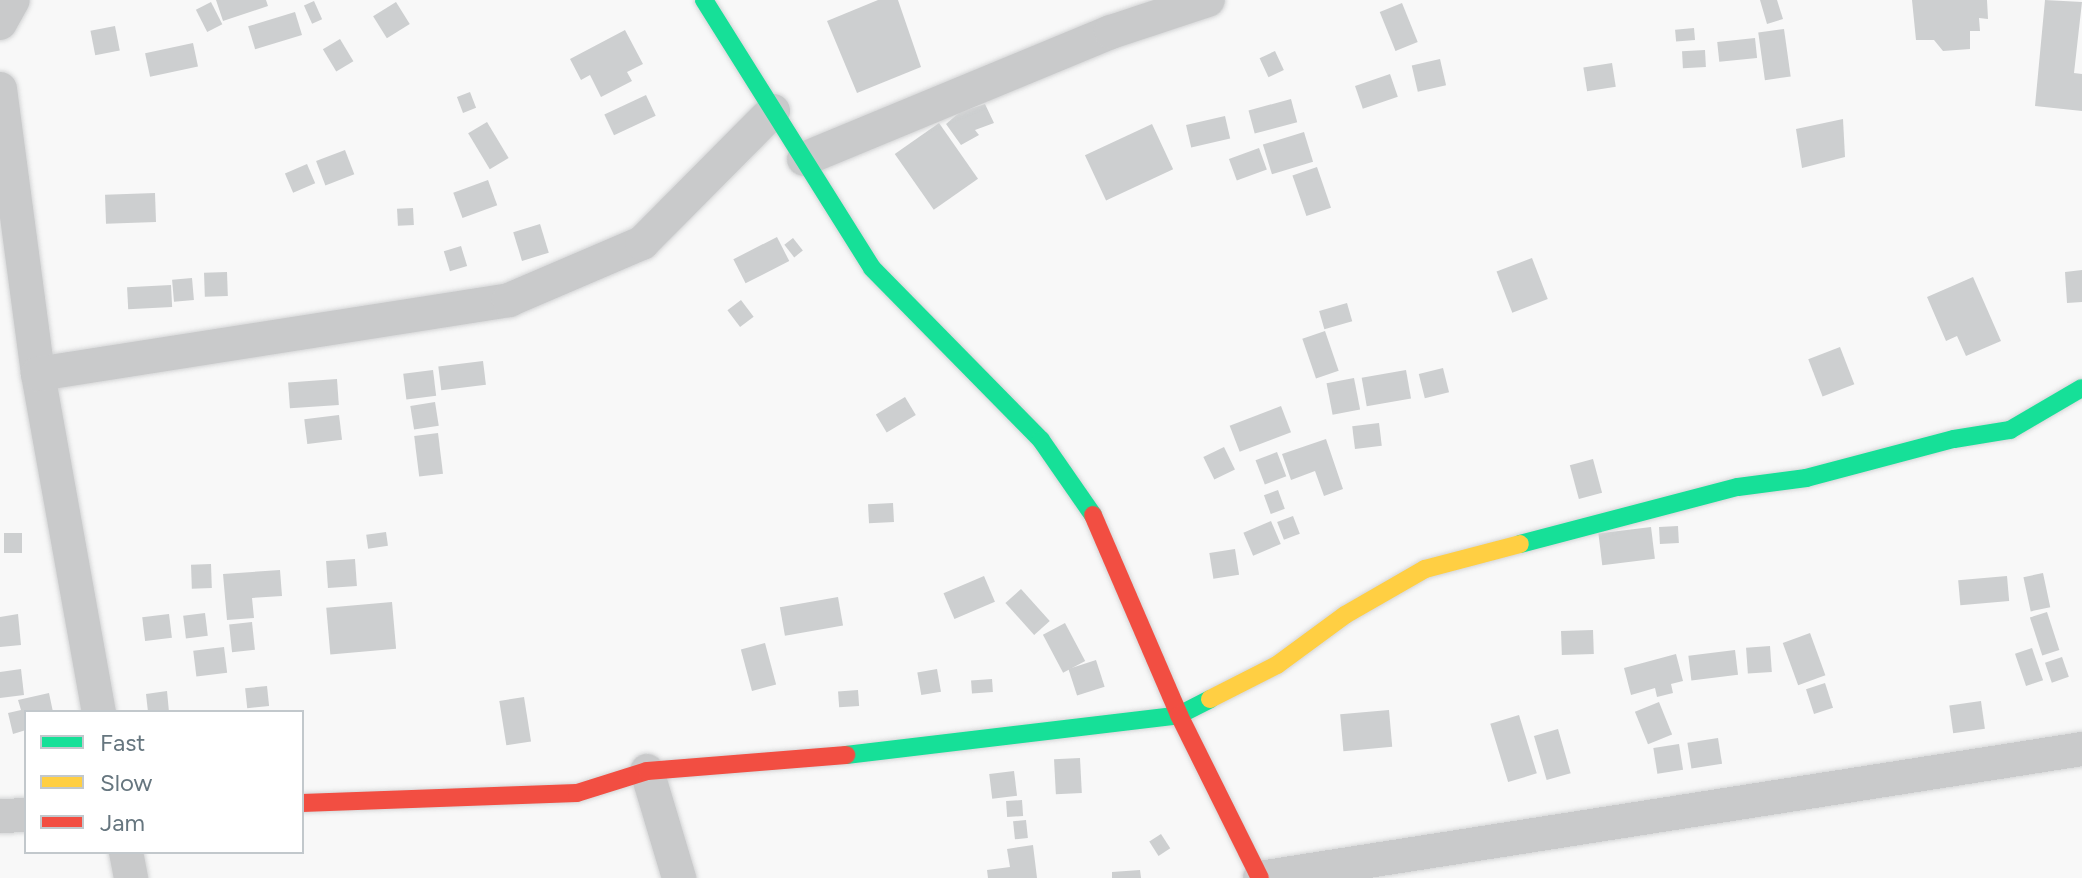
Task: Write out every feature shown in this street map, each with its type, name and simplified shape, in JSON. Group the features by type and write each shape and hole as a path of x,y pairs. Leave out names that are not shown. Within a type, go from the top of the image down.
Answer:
{"street":[{"path":"0,23 13,0"},
{"path":"704,0 872,268 1041,440 1100,525 1179,715 1260,878 2082,749"},
{"path":"804,159 1111,32 1208,0"},
{"path":"0,89 38,374 99,710"},
{"path":"38,374 509,300 642,243 773,111"},
{"path":"304,803 577,793 647,771 945,747 1179,715 1277,665 1345,615 1425,569 1738,487 1806,478 1954,439 2010,430 2082,388"},
{"path":"647,771 679,878"},
{"path":"0,816 24,815"},
{"path":"126,854 131,878"}],"building":[{"path":"216,0 266,0 268,6 223,21"},
{"path":"878,0 898,0 921,67 857,93 827,21"},
{"path":"1760,0 1777,0 1783,19 1767,24"},
{"path":"1912,0 1987,0 1988,19 1979,18 1980,31 1970,31 1970,49 1943,51 1934,40 1916,40"},
{"path":"2045,0 2082,2 2074,73 2082,74 2082,111 2035,106"},
{"path":"314,1 322,19 312,24 304,5"},
{"path":"211,2 222,24 207,32 196,10"},
{"path":"396,2 410,24 387,38 373,16"},
{"path":"1402,3 1418,42 1395,51 1380,12"},
{"path":"295,12 302,35 255,49 248,26"},
{"path":"115,26 120,51 95,55 90,31"},
{"path":"1694,28 1695,40 1676,42 1675,30"},
{"path":"1784,29 1791,77 1765,80 1758,33"},
{"path":"625,30 643,64 627,72 632,81 601,97 590,75 581,80 570,59"},
{"path":"1755,38 1757,58 1719,62 1717,42"},
{"path":"340,39 353,61 336,72 323,49"},
{"path":"193,43 198,66 150,77 145,53"},
{"path":"1705,50 1706,67 1683,68 1682,51"},
{"path":"1275,51 1284,70 1268,77 1260,58"},
{"path":"1440,59 1446,85 1418,92 1412,66"},
{"path":"1612,63 1616,87 1587,91 1583,68"},
{"path":"1390,74 1398,97 1363,109 1355,86"},
{"path":"470,92 476,108 463,113 457,97"},
{"path":"646,95 656,116 614,135 604,114"},
{"path":"1291,99 1297,122 1255,134 1248,110"},
{"path":"985,104 994,123 975,130 979,135 961,145 946,124 960,112"},
{"path":"1225,116 1230,138 1191,147 1186,125"},
{"path":"1843,119 1845,157 1802,168 1796,129"},
{"path":"487,122 509,158 490,169 468,133"},
{"path":"939,123 978,179 934,210 895,154"},
{"path":"1152,124 1173,169 1106,201 1085,155"},
{"path":"1304,132 1313,162 1272,174 1263,145"},
{"path":"1259,148 1267,170 1237,181 1229,159"},
{"path":"345,150 354,174 325,185 316,161"},
{"path":"307,164 315,183 293,193 285,173"},
{"path":"1317,167 1331,208 1306,216 1292,175"},
{"path":"488,180 497,205 462,218 453,193"},
{"path":"155,193 156,222 106,224 105,195"},
{"path":"413,208 414,225 398,226 397,209"},
{"path":"540,224 549,253 522,261 513,232"},
{"path":"777,237 789,261 746,283 733,259"},
{"path":"793,238 803,251 794,257 784,245"},
{"path":"461,246 467,266 450,271 444,251"},
{"path":"1532,258 1548,299 1512,313 1497,272"},
{"path":"2082,270 2082,302 2067,303 2065,272"},
{"path":"227,272 228,296 205,297 204,273"},
{"path":"1973,277 2001,341 1966,356 1957,336 1946,341 1927,297"},
{"path":"192,278 194,300 174,302 172,280"},
{"path":"171,285 172,307 128,309 127,287"},
{"path":"741,300 754,317 740,327 727,310"},
{"path":"1347,303 1352,321 1324,329 1319,311"},
{"path":"1325,331 1339,371 1316,379 1302,339"},
{"path":"1840,347 1854,384 1823,397 1808,359"},
{"path":"483,361 486,385 441,390 438,366"},
{"path":"1443,368 1449,392 1425,398 1419,374"},
{"path":"433,370 436,396 406,399 403,374"},
{"path":"1406,370 1411,399 1367,406 1362,378"},
{"path":"1354,378 1360,409 1333,415 1327,383"},
{"path":"337,379 339,405 290,408 288,382"},
{"path":"905,397 916,415 887,433 876,415"},
{"path":"435,402 439,426 414,430 410,406"},
{"path":"1281,406 1291,432 1240,452 1230,426"},
{"path":"339,415 342,440 307,444 304,419"},
{"path":"1379,423 1382,446 1355,449 1352,426"},
{"path":"438,433 443,474 419,477 414,436"},
{"path":"1326,439 1343,489 1324,496 1315,471 1291,480 1282,454"},
{"path":"1224,447 1235,469 1214,480 1203,457"},
{"path":"1277,452 1286,476 1265,485 1256,460"},
{"path":"1593,459 1602,493 1579,499 1570,465"},
{"path":"1278,490 1285,509 1271,514 1264,495"},
{"path":"893,503 894,522 869,523 868,504"},
{"path":"1293,516 1300,534 1284,540 1277,522"},
{"path":"1271,521 1281,544 1253,556 1243,533"},
{"path":"1678,526 1679,543 1660,544 1659,527"},
{"path":"1651,527 1655,559 1602,565 1598,533"},
{"path":"386,532 388,546 368,549 366,535"},
{"path":"4,533 22,533 22,553 4,553"},
{"path":"1235,549 1239,575 1213,579 1209,553"},
{"path":"355,559 357,586 328,588 326,561"},
{"path":"211,564 212,588 192,589 191,565"},
{"path":"280,570 282,596 252,598 254,618 227,620 223,574"},
{"path":"2043,573 2050,607 2031,611 2023,577"},
{"path":"984,576 995,602 954,619 943,593"},
{"path":"2007,576 2009,601 1960,605 1958,580"},
{"path":"1021,589 1050,621 1034,635 1005,603"},
{"path":"838,597 843,626 785,636 780,607"},
{"path":"392,602 396,649 330,655 326,608"},
{"path":"2047,612 2059,650 2042,656 2030,618"},
{"path":"205,613 208,636 186,639 183,616"},
{"path":"18,614 21,645 0,647 0,617"},
{"path":"169,614 172,638 145,641 142,617"},
{"path":"252,622 255,650 232,652 229,624"},
{"path":"1065,623 1085,661 1063,673 1043,635"},
{"path":"1593,630 1594,654 1562,655 1561,631"},
{"path":"1810,633 1825,675 1798,685 1783,643"},
{"path":"765,643 776,685 752,691 741,649"},
{"path":"1770,646 1772,672 1748,674 1746,648"},
{"path":"224,647 227,673 196,677 193,651"},
{"path":"2032,648 2043,680 2026,686 2015,654"},
{"path":"1735,650 1738,675 1691,681 1688,656"},
{"path":"1676,654 1683,681 1671,684 1673,693 1657,697 1655,688 1631,695 1624,668"},
{"path":"2062,657 2069,677 2052,683 2045,663"},
{"path":"1096,660 1105,687 1077,696 1068,669"},
{"path":"21,669 24,695 0,698 0,672"},
{"path":"937,669 941,692 921,695 917,672"},
{"path":"992,679 993,692 972,693 971,680"},
{"path":"1825,683 1833,708 1814,714 1806,689"},
{"path":"267,686 269,706 247,708 245,688"},
{"path":"858,690 859,706 839,707 838,691"},
{"path":"167,691 169,710 148,710 146,694"},
{"path":"49,693 53,710 24,710 24,731 13,734 8,713 21,710 18,700"},
{"path":"524,697 531,741 506,745 499,701"},
{"path":"1981,701 1985,729 1953,733 1949,705"},
{"path":"1659,702 1672,734 1648,744 1635,712"},
{"path":"1389,710 1392,747 1343,751 1340,714"},
{"path":"1519,715 1537,773 1508,782 1490,724"},
{"path":"1558,729 1571,773 1547,780 1534,736"},
{"path":"1718,738 1722,764 1691,769 1687,743"},
{"path":"1679,744 1683,770 1657,774 1653,748"},
{"path":"1080,758 1082,793 1056,794 1054,759"},
{"path":"1014,771 1017,796 992,799 989,774"},
{"path":"1022,800 1023,816 1007,817 1006,801"},
{"path":"1026,820 1028,838 1015,839 1013,821"},
{"path":"1161,834 1170,848 1159,856 1149,842"},
{"path":"1033,845 1037,878 988,878 987,870 1010,867 1007,849"},
{"path":"1140,870 1141,878 1112,878 1112,872"}],"traffic: fast":[{"path":"704,0 872,268 1041,440 1093,515"},
{"path":"1520,544 1738,487 1806,478 1954,439 2010,430 2082,388"},
{"path":"846,755 1179,715 1210,699"}],"traffic: slow":[{"path":"1210,699 1277,665 1345,615 1425,569 1520,544"}],"traffic: jam":[{"path":"1093,515 1179,715 1260,878"},
{"path":"304,803 577,793 647,771 846,755"}]}
